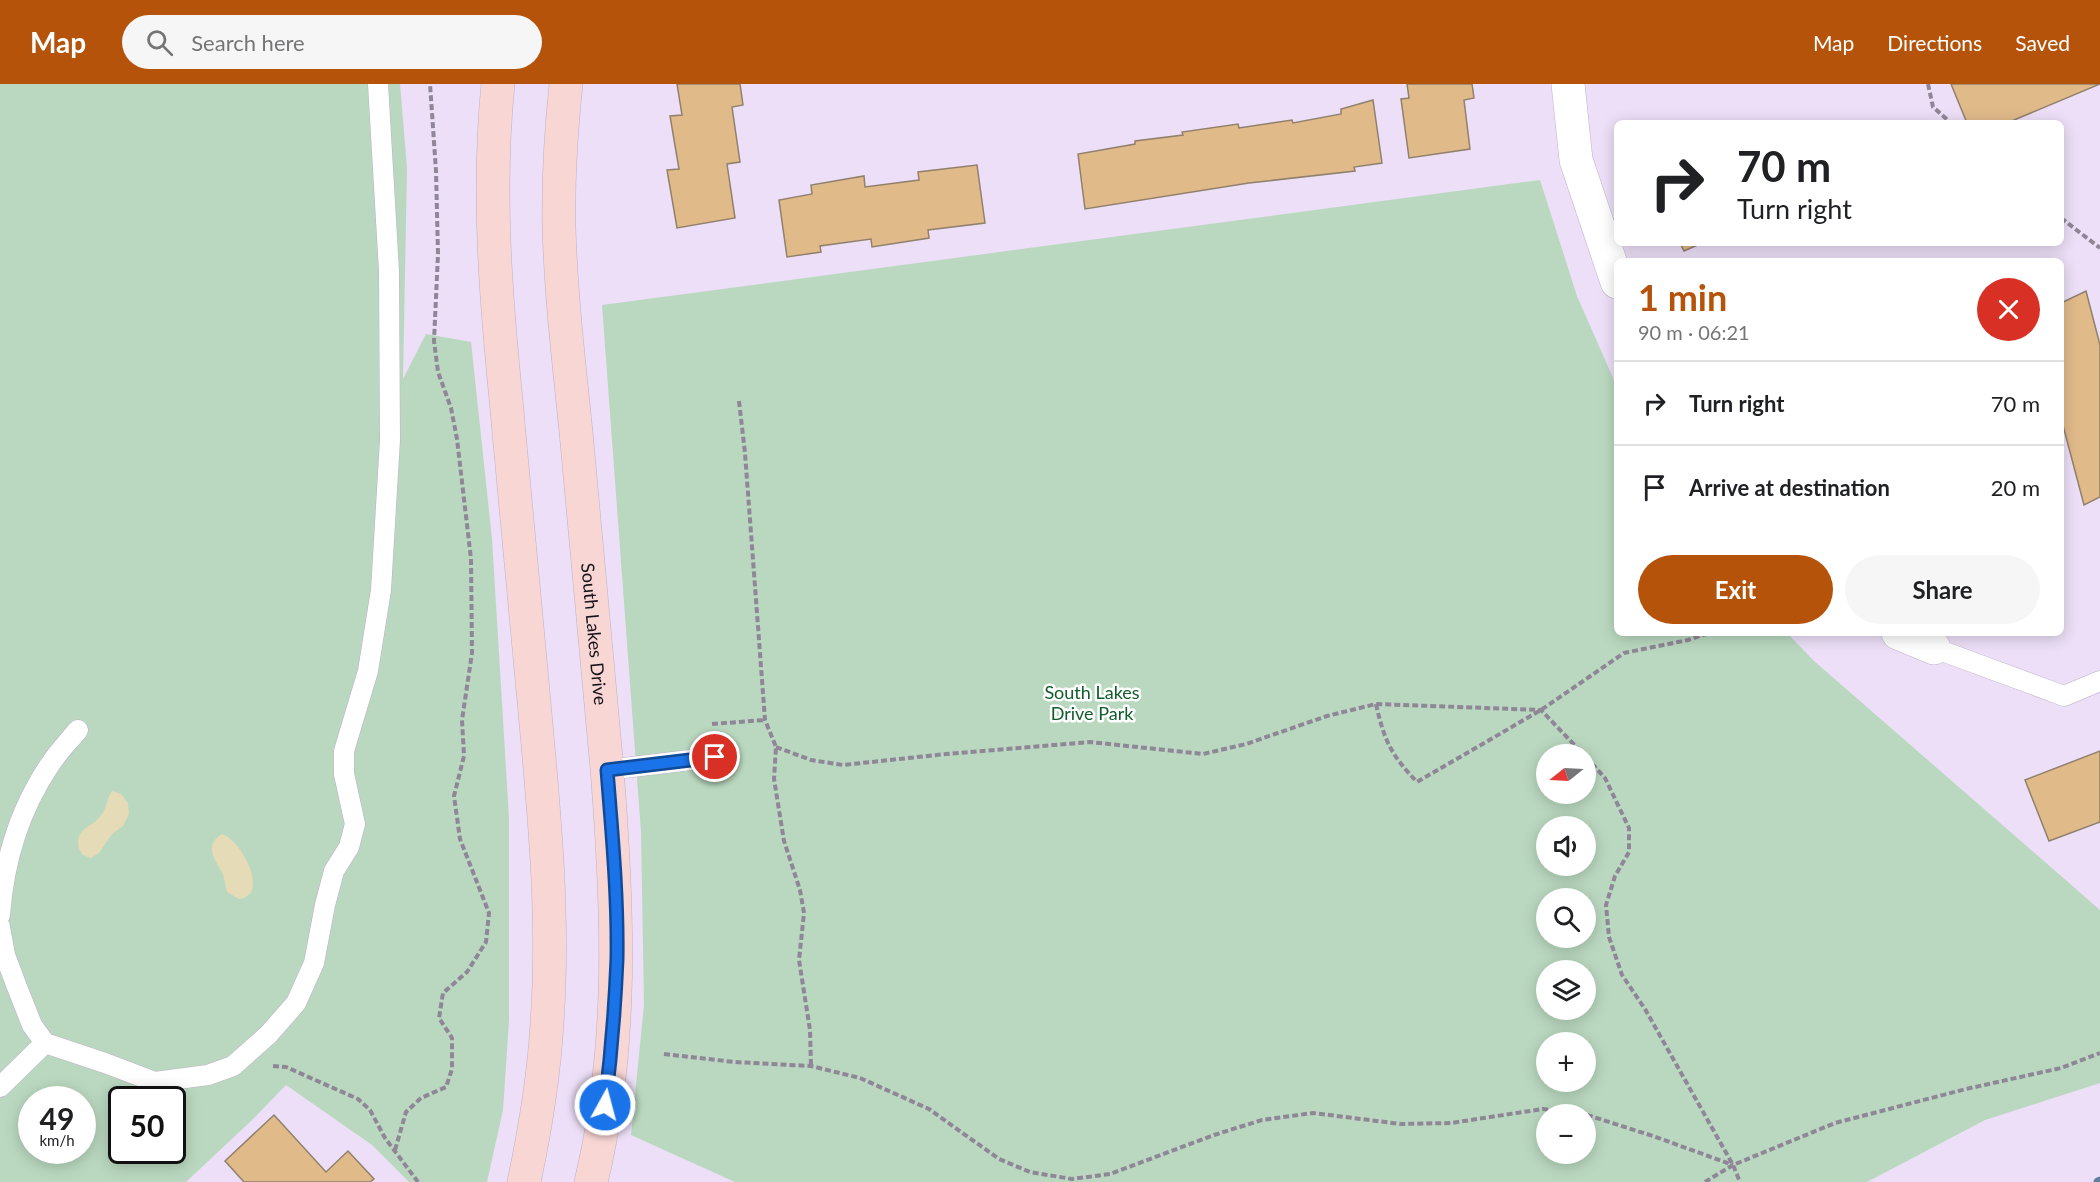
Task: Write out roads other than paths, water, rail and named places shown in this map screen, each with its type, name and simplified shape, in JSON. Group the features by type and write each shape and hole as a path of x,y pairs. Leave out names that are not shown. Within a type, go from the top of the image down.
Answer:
{"main road":[{"path":"498,84 492,156 496,282 542,789 548,888 547,1024 533,1142 524,1182"},
{"name":"South Lakes Drive","path":"566,84 561,126 561,250 564,310 607,770 615,873 617,957 613,1034 605,1105 591,1182"}],"street":[{"path":"1568,84 1576,159 1614,273"},
{"path":"1906,636 1934,648"}],"lane":[{"path":"0,927 5,955 17,987 32,1025 45,1043 155,1082 208,1075 233,1065 269,1034 296,1003 314,963 334,871 349,848 355,824 344,774 344,751 368,671 381,590 390,440 389,271 378,84"},
{"path":"1934,648 2064,696 2100,681"},
{"path":"0,915 6,864 16,831 49,765 78,730"},
{"path":"607,770 715,757"},
{"path":"0,1087 45,1043"}],"park label":[{"name":"South Lakes Drive Park","path":"1092,702"}]}
